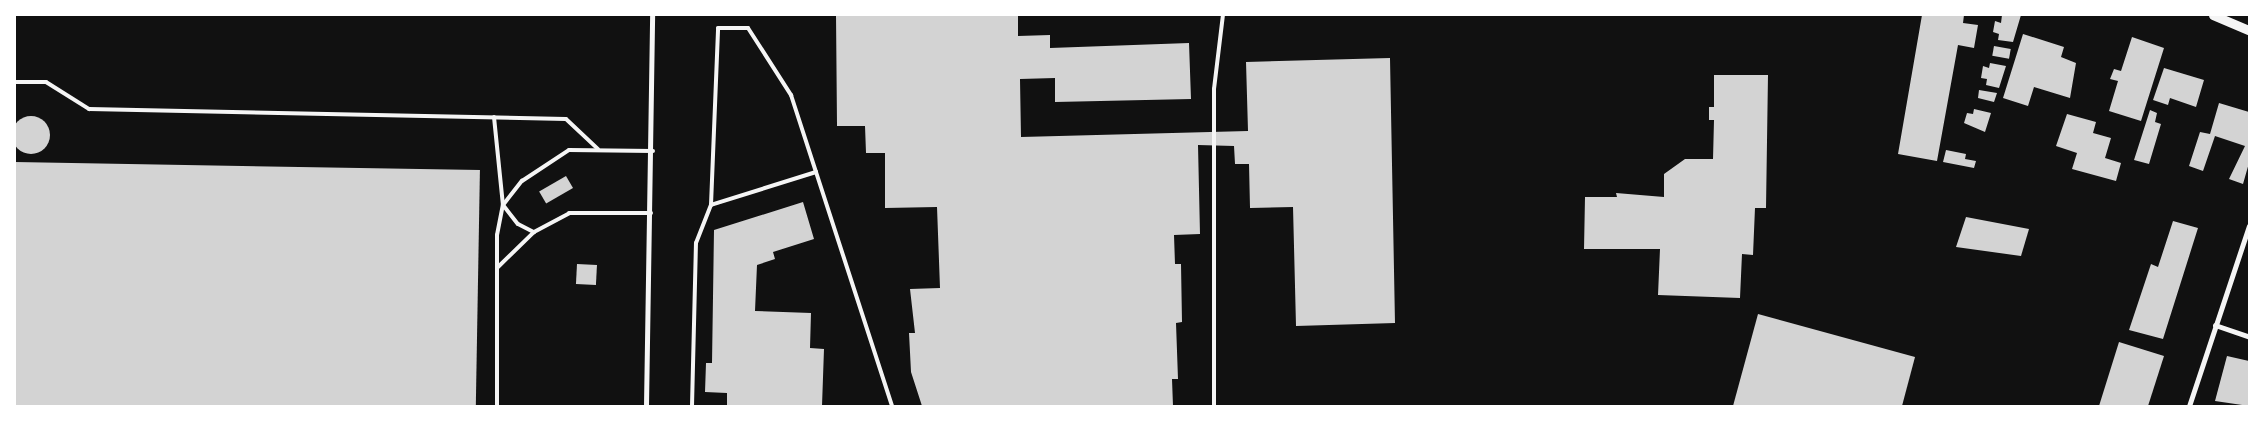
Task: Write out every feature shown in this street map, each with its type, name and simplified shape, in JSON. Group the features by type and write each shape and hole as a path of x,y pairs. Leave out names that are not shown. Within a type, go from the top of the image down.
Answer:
{"street":[{"path":"646,406 653,151 652,15"},
{"path":"2213,15 2249,30"},
{"path":"2189,406 2249,226"},
{"path":"2215,325 2249,337"}],"lane":[{"path":"1214,406 1214,89 1223,15"},
{"path":"692,406 696,243 711,205 718,28 748,28 791,95 892,406"},
{"path":"15,82 46,82 89,109 566,119 598,149"},
{"path":"494,117 503,206 497,235 497,406"},
{"path":"503,206 522,181 544,164 569,150 653,151"},
{"path":"711,205 816,172"},
{"path":"503,206 518,224 534,232"},
{"path":"498,267 534,232 569,213 651,213"}],"building":[{"path":"836,15 1018,15 1018,36 1050,35 1050,48 1189,43 1191,99 1055,102 1055,78 1020,79 1021,137 1248,131 1246,62 1390,58 1395,323 1296,326 1293,207 1250,208 1249,164 1235,164 1234,146 1198,145 1200,234 1174,235 1175,264 1181,264 1182,322 1176,323 1178,379 1172,379 1173,406 922,406 911,372 909,333 915,333 910,289 940,288 937,207 885,208 885,153 866,153 865,126 837,126"},
{"path":"1922,15 1964,15 1963,23 1978,25 1974,48 1958,45 1937,161 1898,154"},
{"path":"2002,15 2021,15 2013,42 1998,40 1999,34 1993,32 1995,21 2001,23"},
{"path":"2023,34 2064,47 2061,57 2076,63 2070,98 2034,87 2028,106 2003,98"},
{"path":"2132,37 2164,48 2141,121 2109,111 2118,81 2110,79 2114,69 2121,71"},
{"path":"1994,46 2011,49 2009,59 1992,56"},
{"path":"1990,63 2006,66 1999,88 1986,85 1987,79 1981,78 1983,66 1989,68"},
{"path":"2164,68 2204,80 2196,107 2170,98 2168,105 2153,100"},
{"path":"1714,75 1768,75 1766,208 1755,208 1753,255 1742,254 1740,298 1658,295 1660,249 1584,249 1585,197 1617,197 1616,193 1664,197 1664,174 1685,159 1713,159 1714,120 1709,120 1709,107 1714,107"},
{"path":"1979,90 1997,93 1994,102 1978,98"},
{"path":"2219,103 2249,112 2249,163 2243,184 2229,179 2245,146 2215,136 2203,171 2189,166 2200,132 2210,134"},
{"path":"1974,109 1991,113 1985,132 1964,123 1967,113 1973,114"},
{"path":"2150,110 2157,113 2155,122 2161,124 2149,164 2134,160"},
{"path":"2067,114 2096,122 2093,133 2111,138 2105,158 2121,163 2116,181 2072,169 2077,153 2056,146"},
{"path":"31,116 38,117 44,122 49,128 49,142 44,148 38,153 31,154 24,153 18,148 13,142 12,135 13,128 18,122 24,117"},
{"path":"1946,150 1966,154 1965,159 1976,161 1974,168 1943,162"},
{"path":"15,162 480,170 476,406 15,406"},
{"path":"566,176 573,188 546,204 539,192"},
{"path":"803,202 814,239 773,252 775,259 757,265 755,311 811,313 810,348 824,349 822,406 727,406 727,393 705,392 706,363 712,363 714,230"},
{"path":"1966,217 2029,229 2021,256 1956,247"},
{"path":"2173,221 2198,228 2163,339 2129,330 2151,264 2158,267"},
{"path":"577,264 597,265 596,285 576,284"},
{"path":"1758,314 1915,357 1902,406 1733,406"},
{"path":"2119,342 2164,356 2148,406 2099,406"},
{"path":"2227,356 2249,361 2249,406 2215,401"}]}
